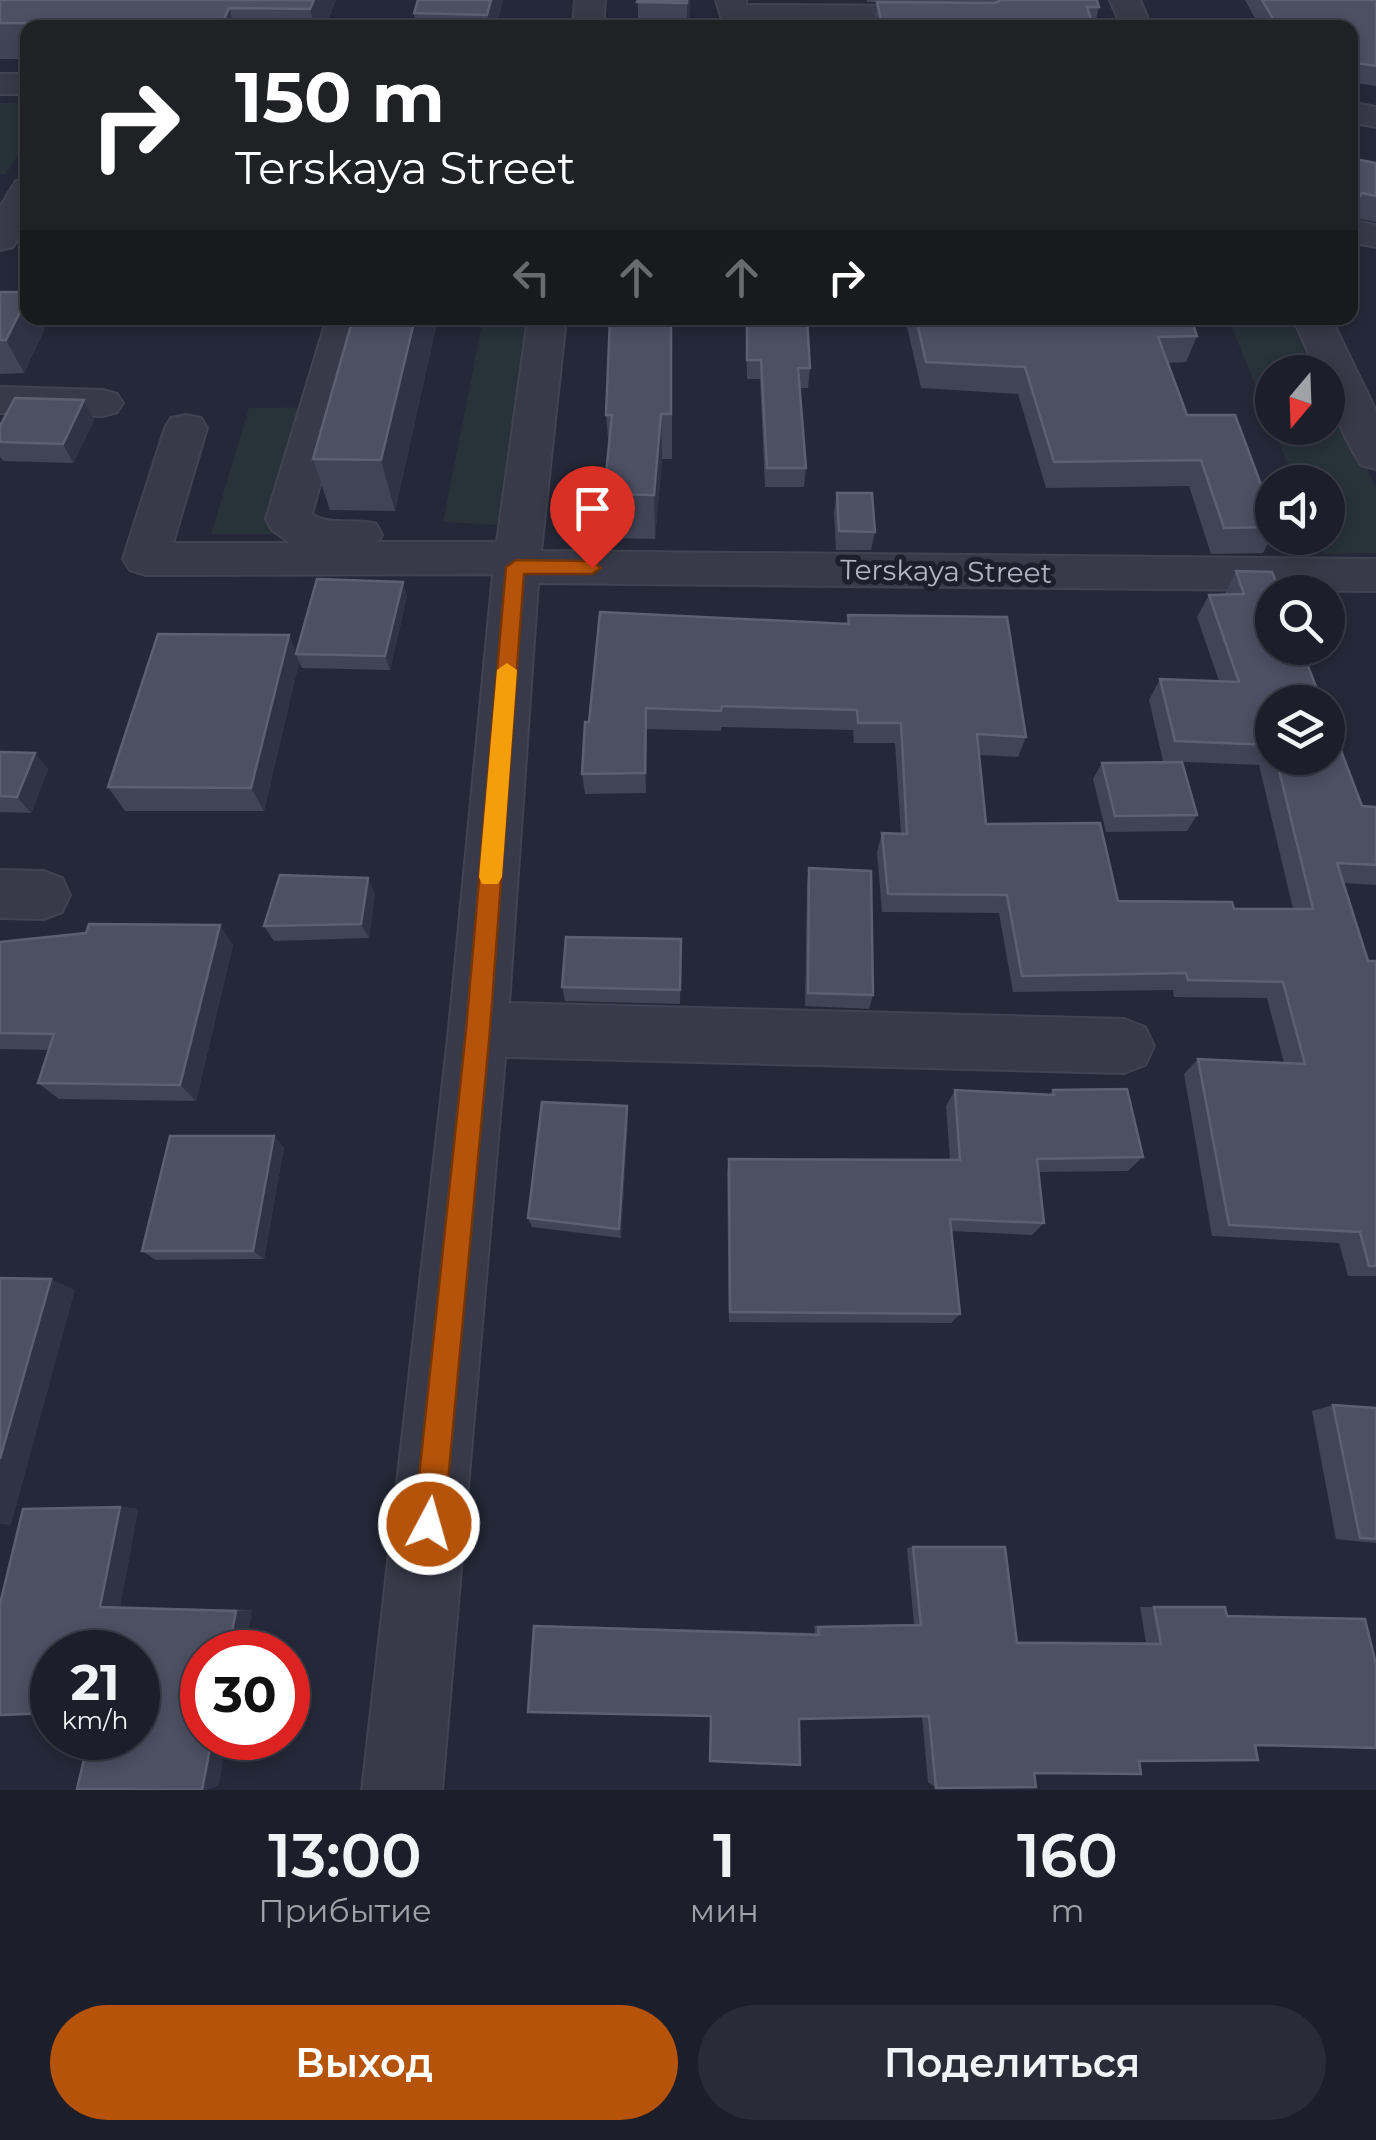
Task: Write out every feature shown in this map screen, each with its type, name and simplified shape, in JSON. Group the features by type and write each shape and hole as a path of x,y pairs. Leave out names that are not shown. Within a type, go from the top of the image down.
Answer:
{"street":[{"path":"731,0 732,14 989,15"},
{"path":"0,239 20,200"},
{"path":"344,325 288,519 310,534 517,554"},
{"path":"402,1790 478,1030 517,554 545,325"},
{"path":"1316,328 1376,351"},
{"path":"1316,328 1376,455"},
{"path":"0,400 102,403"},
{"path":"186,428 146,559 517,554"},
{"name":"Terskaya Street","path":"517,554 1376,575"},
{"path":"478,1030 1124,1046"}],"shaded area":[{"path":"0,103 20,103 20,151 6,174 0,174"},
{"path":"482,325 534,325 508,526 443,522"},
{"path":"1231,325 1301,325 1315,355 1255,355 1255,385"},
{"path":"312,407 276,534 211,534 249,408"},
{"path":"1345,419 1376,488 1376,553 1345,554 1345,465 1288,465 1280,445 1345,445"}],"building":[{"path":"0,0 314,0 310,9 229,8 224,20 0,23"},
{"path":"418,0 491,0 487,15 414,13"},
{"path":"687,0 687,3 637,2"},
{"path":"1097,0 1099,7 1087,7 1091,20 881,20 877,2"},
{"path":"1262,0 1376,0 1376,66 1358,63 1358,20 1274,20"},
{"path":"1358,160 1376,163 1376,196 1362,193 1358,199"},
{"path":"0,292 20,292 20,312 6,340 0,340"},
{"path":"351,325 413,325 381,460 313,459"},
{"path":"610,325 671,325 671,414 661,414 654,495 604,494 612,415 606,415"},
{"path":"747,325 807,325 810,368 798,368 806,468 767,468 761,360 747,360"},
{"path":"918,325 1193,325 1197,336 1158,337 1187,415 1235,415 1255,469 1255,527 1224,528 1201,460 1054,462 1025,367 926,362"},
{"path":"15,398 84,400 63,444 0,442 0,426"},
{"path":"837,493 872,493 875,532 839,531"},
{"path":"1236,571 1272,572 1273,575 1255,575 1255,665 1308,665 1315,685 1255,685 1255,744 1175,741 1160,679 1239,682 1209,595 1244,594"},
{"path":"317,579 403,582 385,656 296,654"},
{"path":"600,612 849,624 848,615 1007,617 1026,737 977,734 986,824 1100,823 1118,901 1232,902 1234,909 1313,909 1280,775 1345,775 1345,761 1362,806 1376,807 1376,865 1337,863 1368,961 1376,961 1376,1266 1369,1266 1360,1232 1229,1225 1198,1059 1305,1064 1283,982 1188,980 1186,973 1022,976 1007,895 888,894 882,833 907,834 901,723 858,723 857,710 646,708 645,773 582,774 585,722 589,722"},
{"path":"158,634 289,635 251,788 108,787"},
{"path":"0,752 35,753 17,797 0,796"},
{"path":"1182,762 1197,815 1115,816 1102,763"},
{"path":"809,868 871,871 873,995 808,993"},
{"path":"280,875 368,878 361,924 264,926"},
{"path":"89,924 220,925 180,1085 38,1083 54,1034 0,1033 0,942 86,933"},
{"path":"566,937 681,939 680,990 562,987"},
{"path":"1127,1089 1143,1157 1037,1159 1044,1223 950,1219 960,1314 730,1312 729,1159 960,1160 955,1090 1054,1095 1053,1090"},
{"path":"542,1102 627,1106 619,1229 528,1218"},
{"path":"170,1136 274,1136 253,1251 142,1251"},
{"path":"0,1278 51,1279 0,1459"},
{"path":"1333,1405 1376,1408 1376,1539 1360,1538"},
{"path":"120,1507 100,1607 236,1611 232,1630 180,1630 180,1760 208,1760 202,1790 77,1789 84,1760 160,1760 160,1630 30,1630 30,1714 0,1715 0,1604 23,1509"},
{"path":"913,1547 1005,1547 1017,1643 1161,1644 1154,1607 1225,1607 1227,1616 1365,1619 1376,1664 1376,1748 1255,1745 1258,1760 1139,1761 1141,1774 1034,1773 1036,1787 936,1788 929,1716 799,1719 800,1765 710,1761 711,1716 528,1712 534,1626 819,1635 818,1627 921,1625"}],"slow traffic":[{"path":"490,877 507,670"}],"route":[{"path":"429,1524 478,1030 516,567 592,568"}]}
